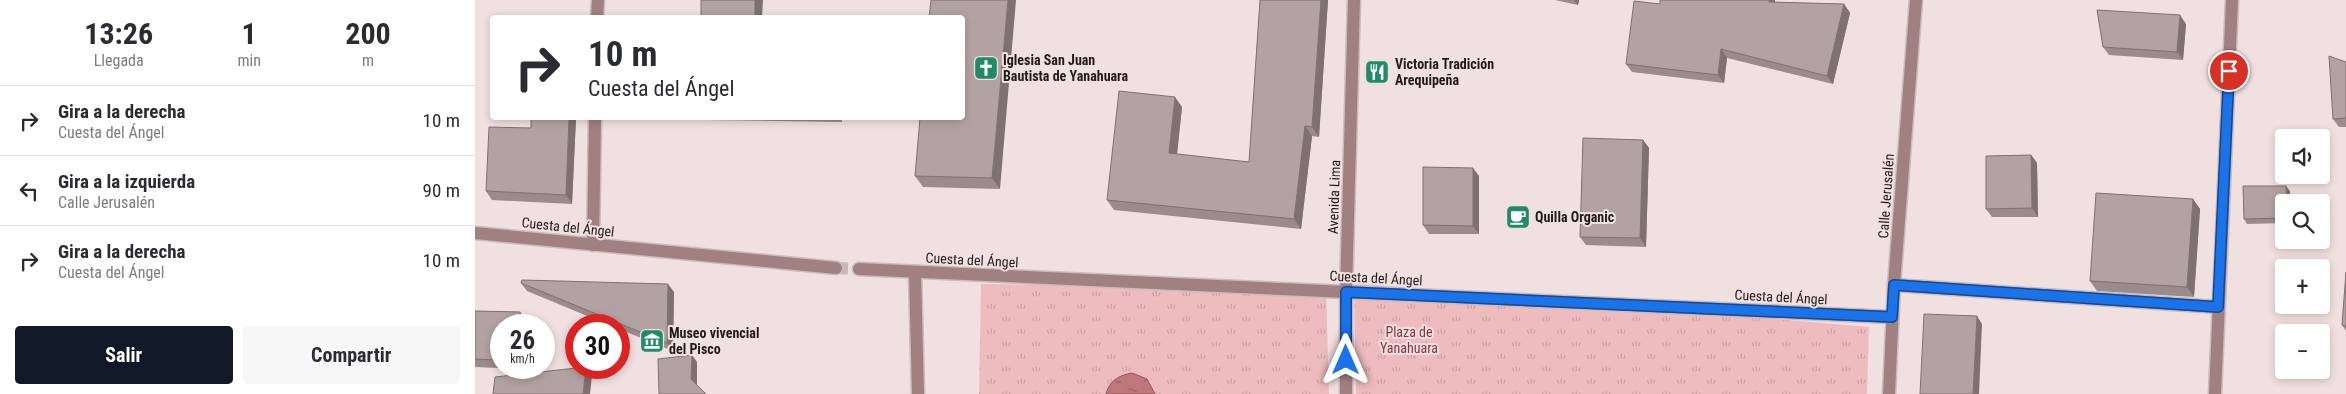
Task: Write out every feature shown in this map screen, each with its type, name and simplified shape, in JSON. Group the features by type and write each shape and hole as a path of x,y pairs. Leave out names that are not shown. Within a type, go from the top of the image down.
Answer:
{"street":[{"path":"597,15 598,0"},
{"name":"Avenida Lima","path":"1346,394 1346,292 1354,0"},
{"name":"Calle Jerusalén","path":"1889,394 1894,285 1916,0"},
{"path":"2215,394 2232,0"},
{"path":"593,245 595,120"},
{"name":"Cuesta del Ángel","path":"475,233 836,268"},
{"name":"Cuesta del Ángel","path":"859,270 1892,317"},
{"path":"915,272 918,394"},
{"path":"1894,285 2218,307"}],"green space":[{"name":"Plaza de Yanahuara","path":"1354,283 1869,327 1867,394 1356,394"},
{"path":"981,284 1326,288 1329,394 979,394"}],"water":[{"path":"1132,373 1147,379 1155,394 1106,394 1107,389 1115,379"}],"building":[{"path":"701,0 755,0 755,15 701,15"},
{"name":"Iglesia San Juan Bautista de Yanahuara","path":"931,0 1008,0 992,178 915,176 920,120 965,120 965,15 929,15"},
{"path":"1260,0 1321,0 1312,127 1305,126 1294,219 1107,200 1119,91 1175,97 1169,153 1249,162"},
{"path":"1660,0 1769,0 1769,2 1844,4 1827,76 1721,49 1718,75 1626,64 1634,1 1660,4"},
{"path":"2097,10 2180,15 2177,52 2103,47"},
{"path":"2329,56 2346,62 2346,118 2333,119"},
{"path":"531,120 569,120 566,195 486,191 489,127 531,128"},
{"path":"1583,138 1643,140 1640,238 1580,237"},
{"path":"2031,155 2032,208 1986,209 1986,156"},
{"path":"1423,167 1473,168 1473,226 1423,225"},
{"path":"2243,186 2286,186 2286,194 2275,194 2275,218 2244,219"},
{"path":"2096,193 2193,199 2187,287 2090,281"},
{"path":"2346,272 2346,326 2342,325"},
{"path":"522,280 668,284 667,343 630,328 630,314 596,314 521,283"},
{"path":"475,311 520,312 520,314 490,314 490,360 475,359"},
{"path":"1924,314 1977,316 1973,394 1920,394"},
{"path":"692,355 691,379 706,394 659,394 658,359"},
{"path":"565,369 565,379 585,379 583,394 493,394 495,379 555,379 555,370"}],"tunnel":[{"path":"836,268 859,269"}],"place":[{"name":"Iglesia San Juan Bautista de Yanahuara","path":"986,68"},
{"name":"Victoria Tradición Arequipeña","path":"1377,72"},
{"name":"Quilla Organic","path":"1518,217"},
{"name":"Museo vivencial del Pisco","path":"652,341"}],"route":[{"path":"1346,360 1346,292 1892,317 1894,285 2218,307 2229,71"}]}
